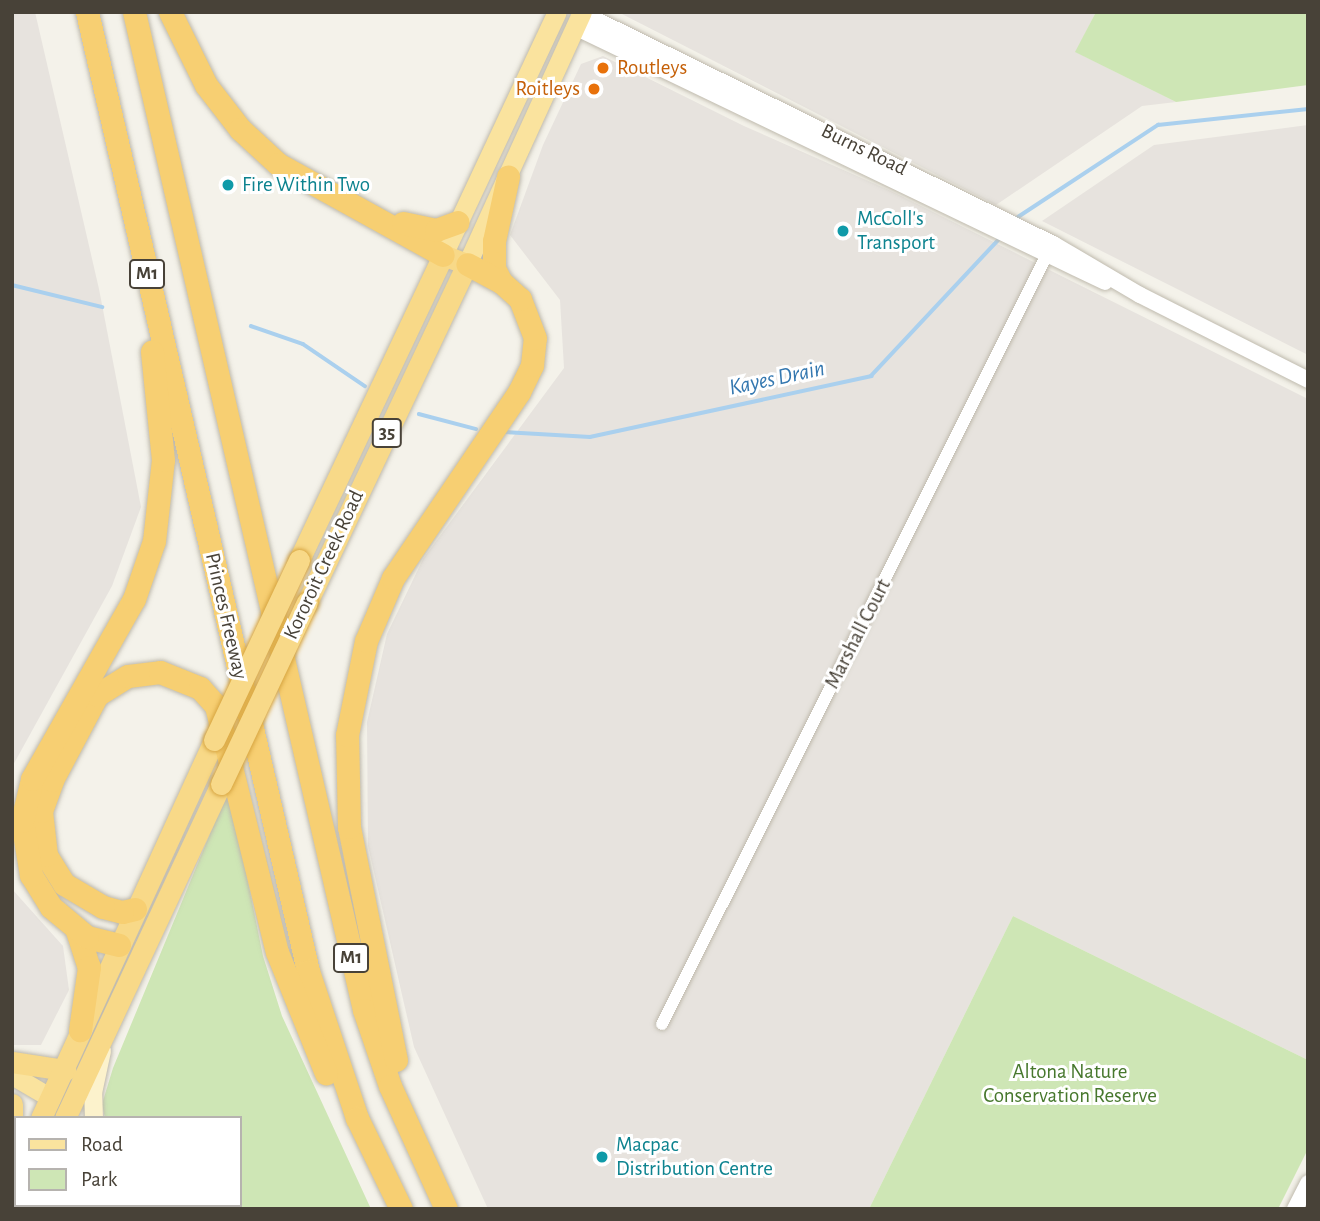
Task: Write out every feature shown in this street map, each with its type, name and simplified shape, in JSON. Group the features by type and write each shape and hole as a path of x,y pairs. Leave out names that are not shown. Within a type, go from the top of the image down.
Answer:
{"highway":[{"path":"86,12 150,335 163,460 159,519 140,584 39,765 24,807 23,841 31,875 51,907 77,931 97,942 119,945 132,941 166,898"},
{"name":"Princes Freeway","path":"86,12 307,971 357,1118 400,1209"},
{"name":"M1","path":"134,12 364,1010 390,1086 445,1207"},
{"path":"170,12 206,85 240,129 278,164 362,213 501,282 520,299 532,323 532,365 519,392 393,578 363,653 346,744 349,827 384,1013 445,1207"},
{"path":"501,282 493,257 508,177"},
{"path":"362,213 431,230 458,222"},
{"name":"Kororoit Creek Road","path":"67,1111 65,1070 80,1031 443,255"},
{"name":"Kororoit Creek Road","path":"48,1116 67,1111 105,1034 166,898 467,264"},
{"path":"135,909 122,912 103,907 64,884 46,855 41,811 51,779 97,695 128,676 160,672 200,688 216,706 286,979 334,1089 400,1209"},
{"path":"77,931 89,967 80,1031"},
{"path":"12,1062 65,1070"},
{"path":"12,1103 12,1137"}],"main road":[{"path":"559,12 580,16"},
{"name":"Kororoit Creek Road","path":"443,255 559,12"},
{"name":"Kororoit Creek Road","path":"467,264 580,16"},
{"path":"94,1116 93,1093 105,1034"},
{"path":"12,1075 67,1111"},
{"path":"12,1103 36,1116"}],"street":[{"name":"Burns Road","path":"580,16 651,47 841,146 1308,380"},
{"name":"Burns Road","path":"580,16 638,58 841,146"},
{"path":"638,58 651,47"},
{"name":"Marshall Court","path":"662,1024 1050,249"},
{"path":"1295,1209 1308,1183"}],"shaded area":[{"path":"12,12 35,12 99,289 141,507 112,586 12,767"},
{"path":"618,12 1096,12 1076,52 1176,102 1142,106 996,205"},
{"path":"603,56 744,126 891,191 1308,399 1308,1060 1013,916 869,1209 488,1209 414,1047 368,846 367,722 387,634 423,559 564,368 560,300 510,235 543,145 581,64"},
{"path":"1308,125 1308,355 1042,221 1154,145"},
{"path":"12,889 63,946 69,990 41,1045 12,1045"},
{"path":"130,1207 131,1209 41,1209"}],"green space":[{"path":"1096,12 1308,12 1308,85 1176,102 1075,52"},
{"path":"229,788 263,956 282,1016 371,1209 235,1209 232,1207 242,1207 242,1116 105,1116 102,1104 113,1068"},
{"name":"Altona Nature Conservation Reserve","path":"1013,916 1308,1060 1308,1149 1278,1209 869,1209"}],"waterway":[{"name":"Kayes Drain","path":"1018,217 1158,125 1308,109"},
{"name":"Kayes Drain","path":"504,432 590,437 871,376 1000,238"},
{"name":"Kayes Drain","path":"12,285 102,307"},
{"name":"Kayes Drain","path":"251,326 303,344 365,386"},
{"name":"Kayes Drain","path":"419,414 476,429"}],"place":[{"name":"Routleys","path":"603,68"},
{"name":"Roitleys","path":"594,89"},
{"name":"Fire Within Two","path":"228,185"},
{"name":"McColl's Transport","path":"843,231"},
{"name":"Macpac Distribution Centre","path":"602,1157"}]}
